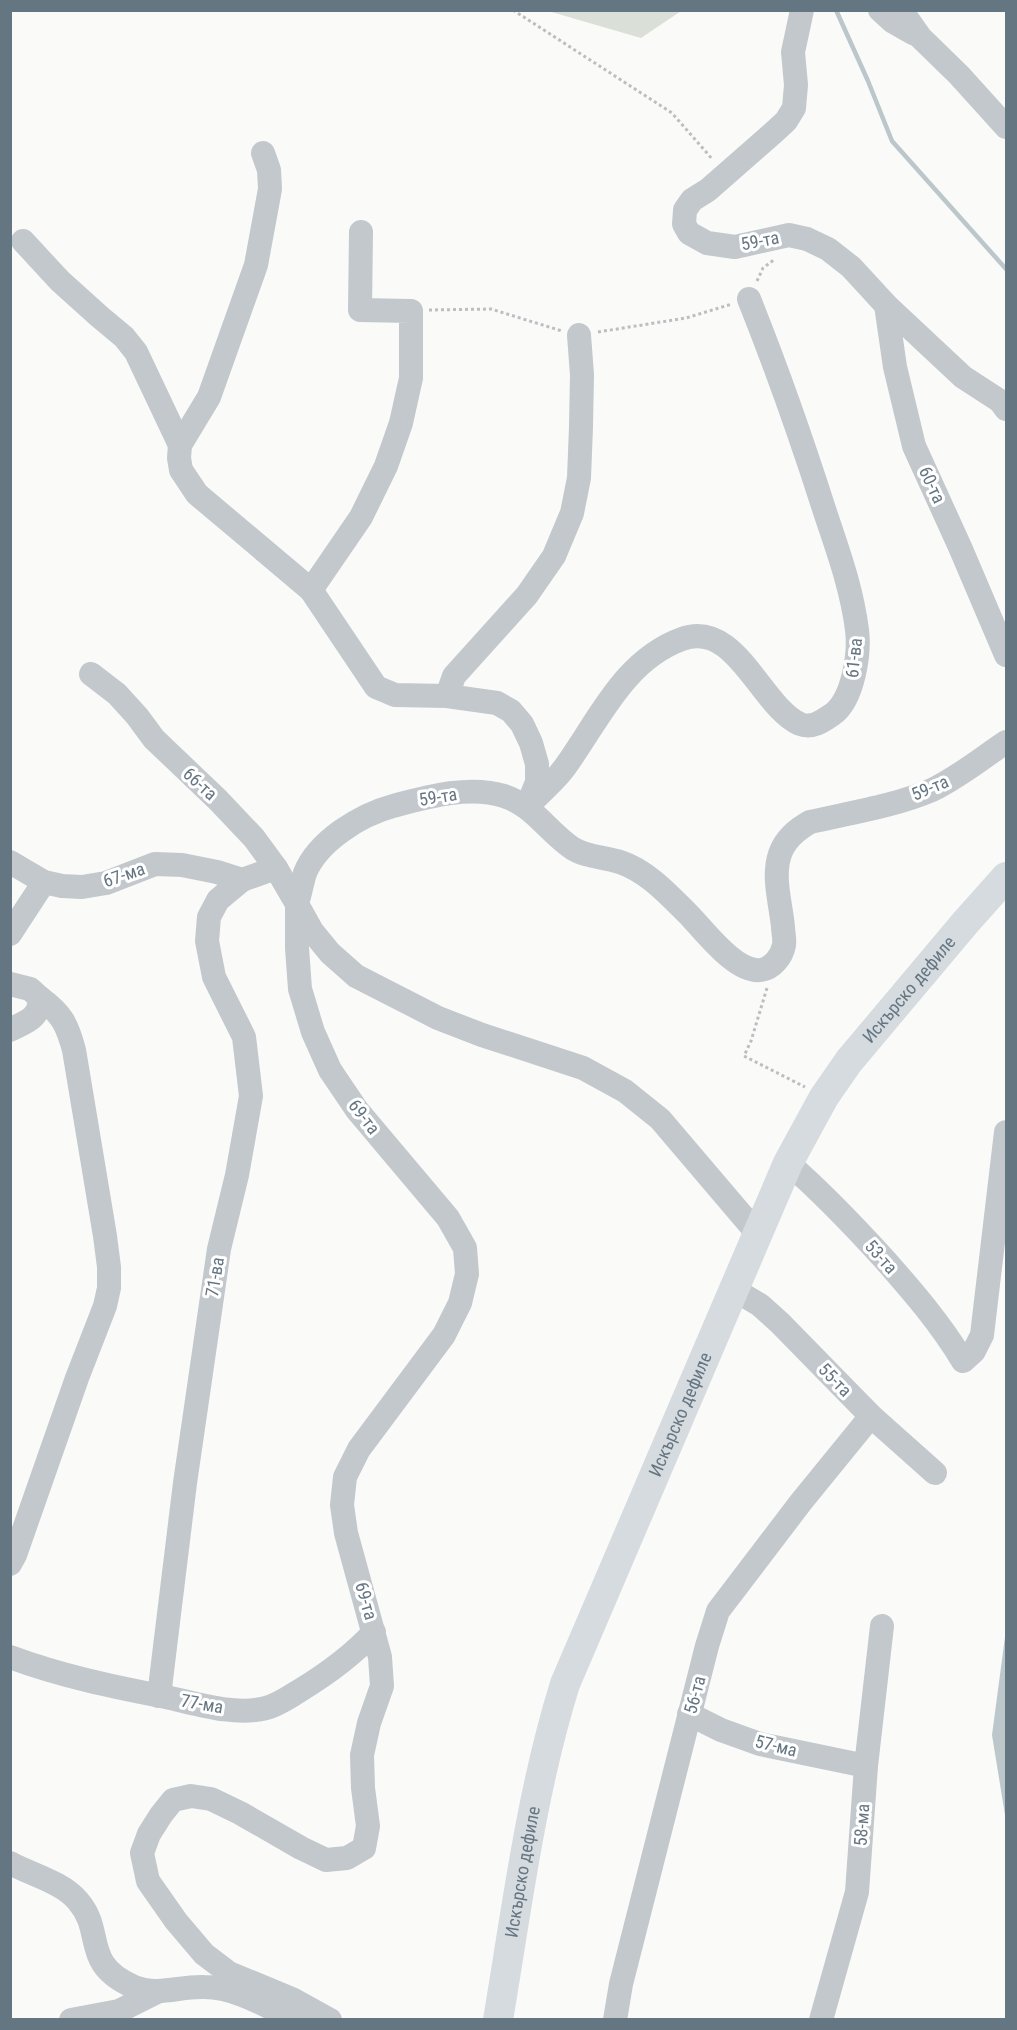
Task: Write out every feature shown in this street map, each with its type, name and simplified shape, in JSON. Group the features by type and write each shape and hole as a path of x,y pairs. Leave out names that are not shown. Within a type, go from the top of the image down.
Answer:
{"main road":[{"name":"Искърско дефиле","path":"498,2019 534,1808 549,1735 565,1684 788,1163 824,1097 849,1061 1006,877"}],"street":[{"name":"59-та","path":"802,10 792,52 796,85 794,108 786,121 726,176 692,200 685,210 684,224 689,233 707,243 735,247 789,235 807,239 828,249 851,267 886,305 963,377 1000,401 1006,409"},
{"path":"880,10 892,21 920,37"},
{"path":"902,10 920,37 959,75 1006,128"},
{"path":"263,153 269,170 270,189 256,265 208,397 180,445 178,458 181,470 197,494 311,590 376,687 395,695 447,696 497,702 511,711 522,724 537,764 537,782 527,807"},
{"path":"311,590 361,517 386,466 401,423 411,378 411,311 360,310 361,232"},
{"path":"23,241 60,281 124,337 136,352 180,445"},
{"name":"61-ва","path":"527,807 564,769 619,686 638,665 684,638 703,636 726,646 744,663 785,714 802,725 819,724 837,711 850,689 855,664 857,633 851,594 805,450 750,298"},
{"name":"60-та","path":"886,305 895,367 914,446 1006,655"},
{"path":"447,696 454,676 527,595 554,556 572,513 579,478 582,375 579,335"},
{"name":"66-та","path":"91,674 117,694 154,740 218,800 254,838 276,868 297,904"},
{"name":"59-та","path":"297,904 306,872 322,848 347,826 381,810 414,801 452,794 484,792 505,796 527,807 557,838 575,850 622,863 643,873 663,889 733,960 748,969 760,970 772,966 784,943 777,880 779,855 797,829 810,822 897,801 931,790 961,773 1006,742"},
{"name":"67-ма","path":"10,862 44,882 62,886 82,887 106,883 155,864 182,865 242,880"},
{"path":"242,880 276,868"},
{"name":"71-ва","path":"159,1696 185,1483 215,1272 237,1175 251,1096 244,1037 214,976 207,941 209,917 218,900 242,880"},
{"path":"10,934 44,882"},
{"path":"297,904 312,931 330,953 356,976 438,1018 583,1068 625,1091 660,1119 757,1233"},
{"name":"69-та","path":"297,904 300,989 313,1032 330,1070 357,1110 448,1218 465,1248 467,1274 460,1302 444,1335 359,1449 345,1477 342,1505 346,1533 381,1657 382,1686 369,1723 362,1755 368,1826 364,1848 347,1858 327,1860 211,1799 191,1796 173,1800 148,1834 142,1853 148,1881 176,1921 204,1954 229,1973 292,1999 330,2019"},
{"path":"10,984 30,989 61,1016 68,1027 74,1050 109,1268 109,1288 105,1306 10,1564"},
{"path":"10,1030 35,1016 40,1008 40,998"},
{"name":"53-та","path":"788,1163 837,1208 910,1289 943,1328 963,1361 974,1351 982,1335 1006,1132"},
{"name":"55-та","path":"733,1289 760,1305 780,1323 871,1416 935,1473"},
{"name":"56-та","path":"615,2019 621,1984 718,1611 801,1502 871,1416"},
{"name":"58-ма","path":"821,2019 857,1892 866,1766 882,1626"},
{"name":"77-ма","path":"10,1657 44,1670 159,1696 217,1708 245,1710 267,1708 286,1699 339,1666 374,1632"},
{"name":"57-ма","path":"690,1714 721,1730 760,1744 866,1766"},
{"path":"10,1863 61,1887 78,1900 88,1915 99,1959 112,1973 132,1986 155,1992 204,1987 231,1991 294,2019"},
{"path":"71,2019 119,2011 155,1992"}],"path":[{"path":"513,10 672,113 726,176"},
{"path":"750,298 763,268 778,256"},
{"path":"774,963 765,997 744,1056 824,1097"}],"shaded area":[{"path":"548,11 681,11 641,38"},
{"path":"1006,1636 1006,1821 992,1735"}],"waterway":[{"path":"836,10 892,141 1006,269"}]}
